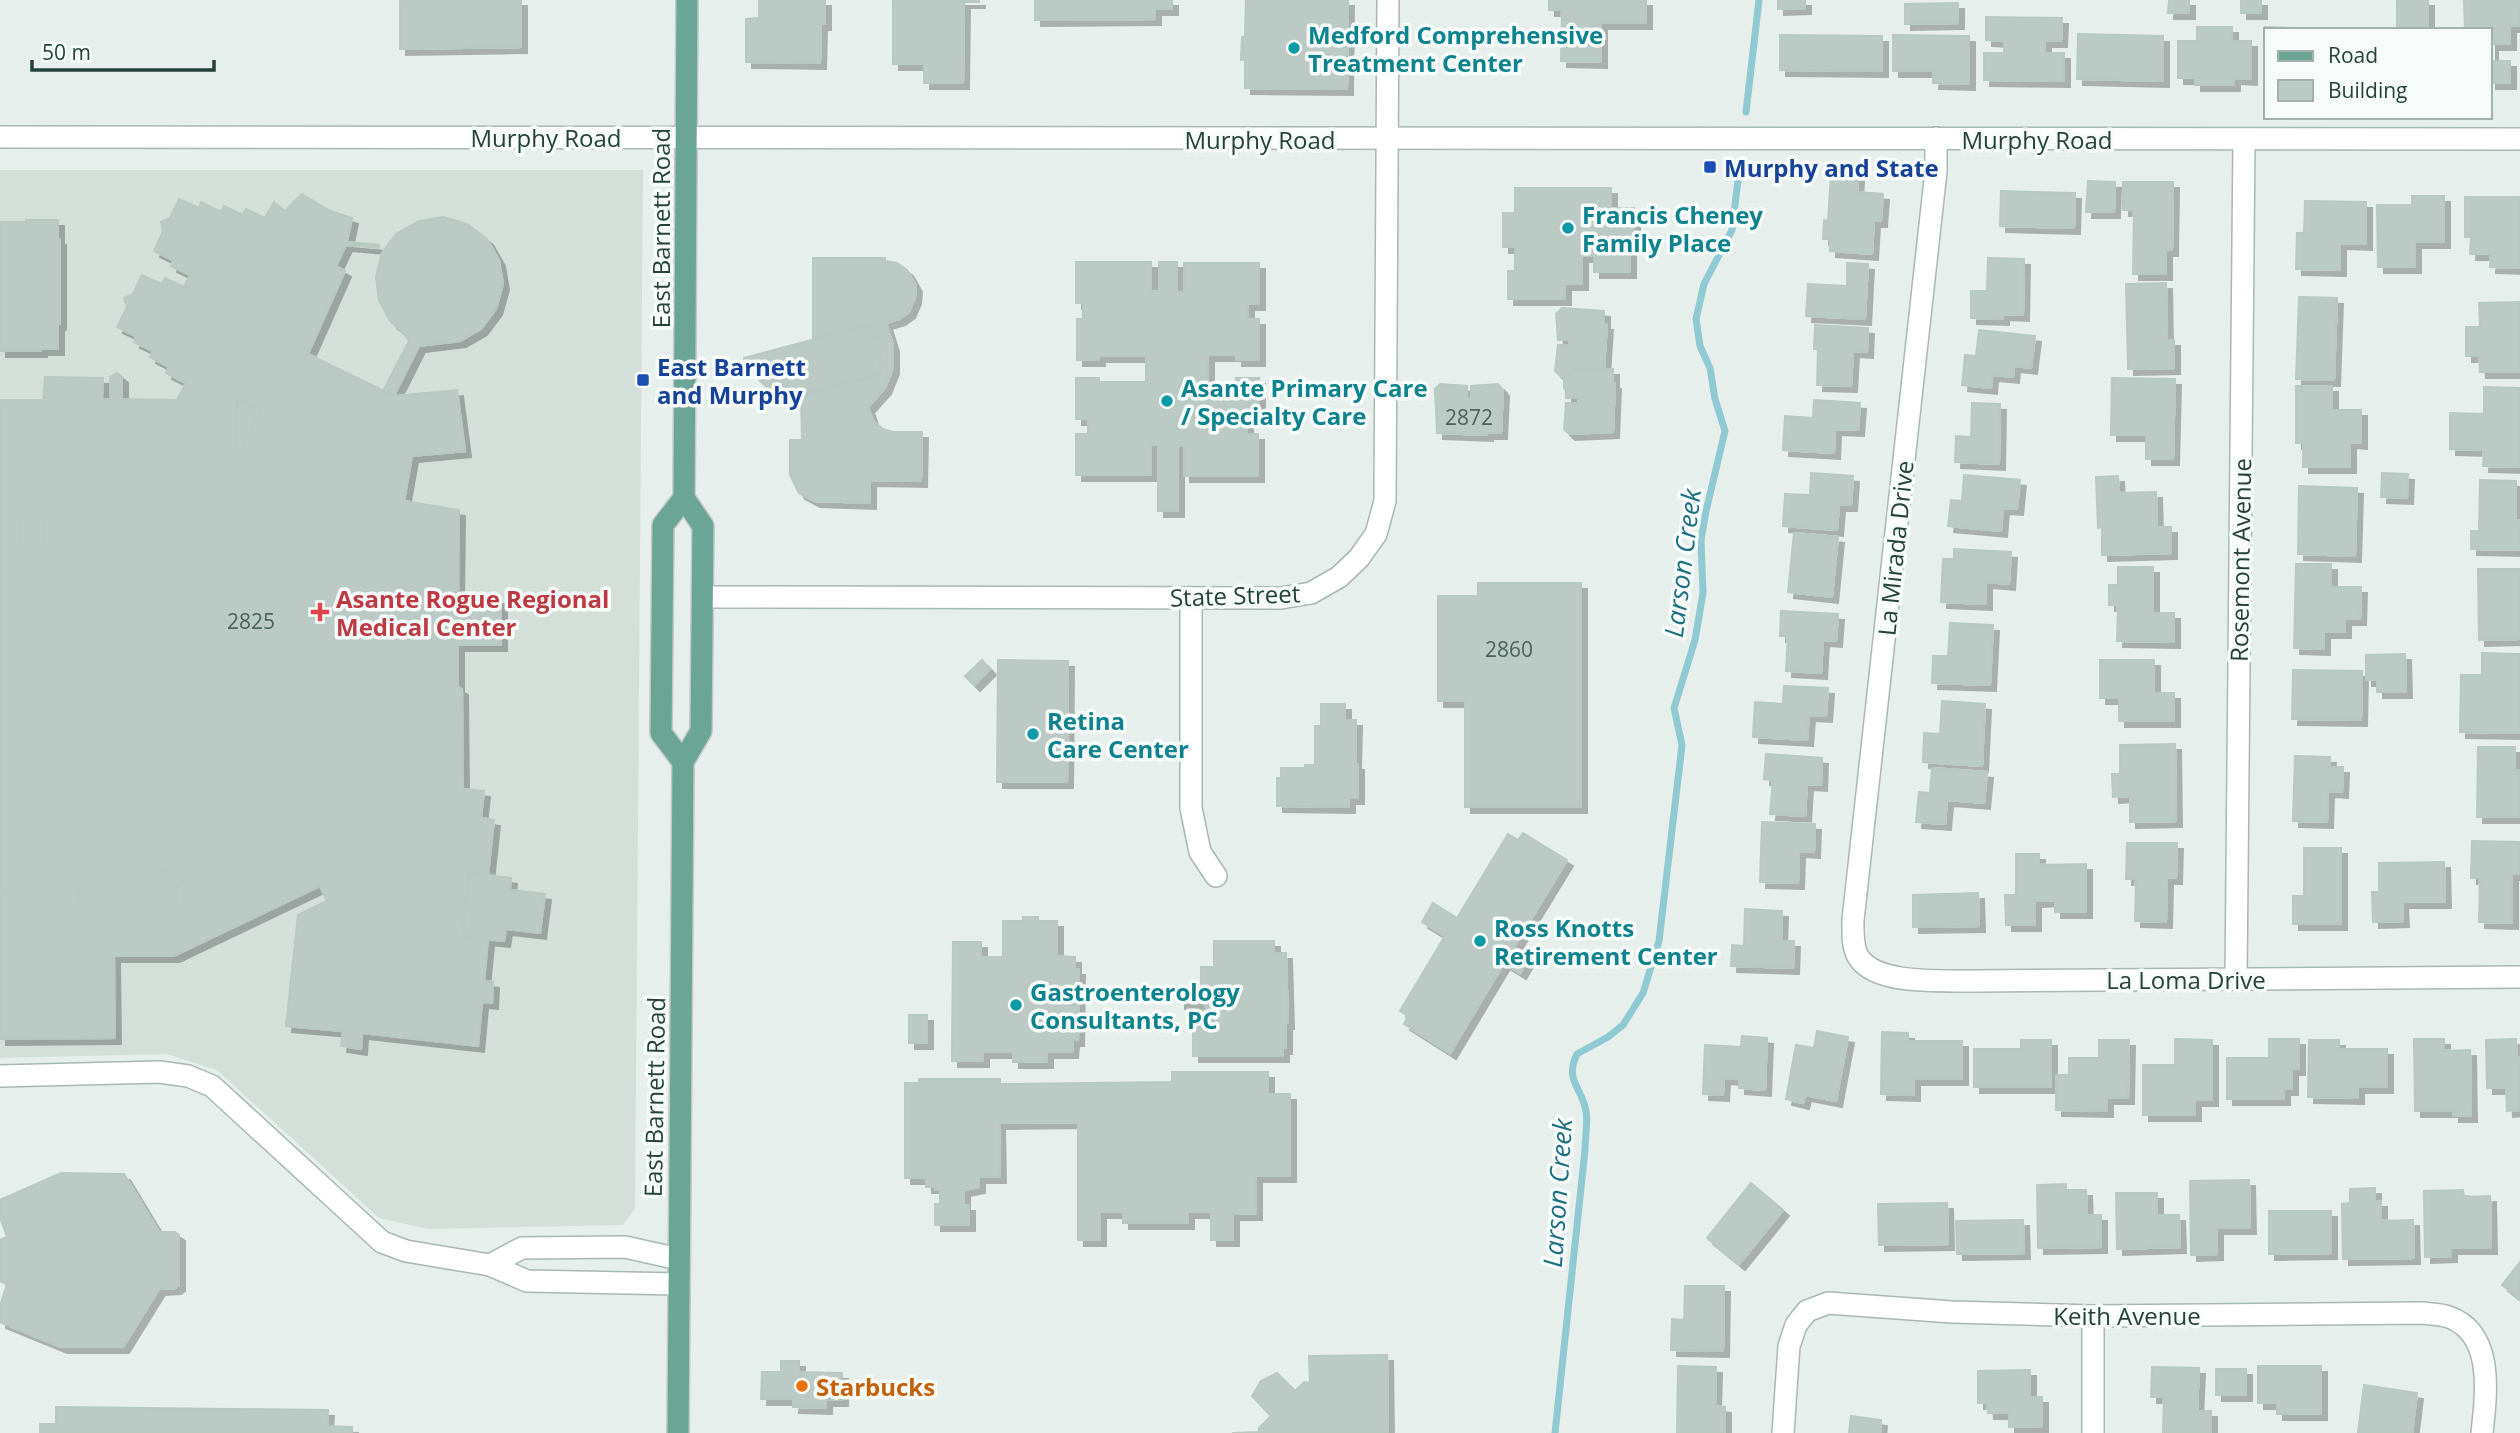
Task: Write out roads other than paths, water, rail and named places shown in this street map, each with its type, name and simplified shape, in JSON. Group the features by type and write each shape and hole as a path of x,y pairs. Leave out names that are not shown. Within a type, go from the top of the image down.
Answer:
{"main road":[{"name":"East Barnett Road","path":"678,1433 683,762 701,731 703,597 703,526 684,498 687,0"},
{"path":"683,762 662,733 662,719 663,525 684,498"}],"street":[{"name":"State Street","path":"703,597 1281,598 1311,593 1339,577 1359,558 1376,534 1385,501 1388,0"},
{"name":"Murphy Road","path":"0,136 2520,139"},
{"name":"La Mirada Drive","path":"1857,957 1853,920 1936,171 1936,138"},
{"name":"Rosemont Avenue","path":"2236,979 2244,140"},
{"path":"1191,598 1191,808 1200,852 1216,876"},
{"name":"La Loma Drive","path":"1857,957 1874,970 1904,979 1976,981 2520,977"},
{"path":"0,1076 159,1072 188,1076 212,1086 382,1242 406,1251 491,1265 527,1281 679,1284"},
{"path":"491,1265 522,1248 625,1247 679,1259"},
{"name":"Keith Avenue","path":"1783,1433 1789,1346 1797,1325 1807,1311 1828,1303 1941,1312 2093,1316 2422,1313 2449,1317 2470,1331 2482,1358 2487,1384 2482,1433"},
{"path":"2093,1316 2093,1433"}],"waterway":[{"name":"Larson Creek","path":"1746,112 1759,0"},
{"name":"Larson Creek","path":"1555,1433 1587,1125 1584,1103 1573,1078 1573,1063 1577,1054 1608,1037 1623,1025 1643,993 1659,941 1682,745 1674,708 1695,640 1703,593 1701,540 1725,431 1715,399 1710,368 1700,346 1696,319 1704,284 1732,230 1739,172"}],"place":[{"name":"Medford Comprehensive Treatment Center","path":"1294,48"},
{"name":"Murphy and State","path":"1710,167"},
{"name":"Francis Cheney Family Place","path":"1568,228"},
{"name":"East Barnett and Murphy","path":"643,380"},
{"name":"Asante Primary Care / Specialty Care","path":"1167,401"},
{"name":"Asante Rogue Regional Medical Center","path":"320,612"},
{"name":"Retina Care Center","path":"1033,734"},
{"name":"Ross Knotts Retirement Center","path":"1480,941"},
{"name":"Gastroenterology Consultants, PC","path":"1016,1005"},
{"name":"Starbucks","path":"802,1386"}]}
